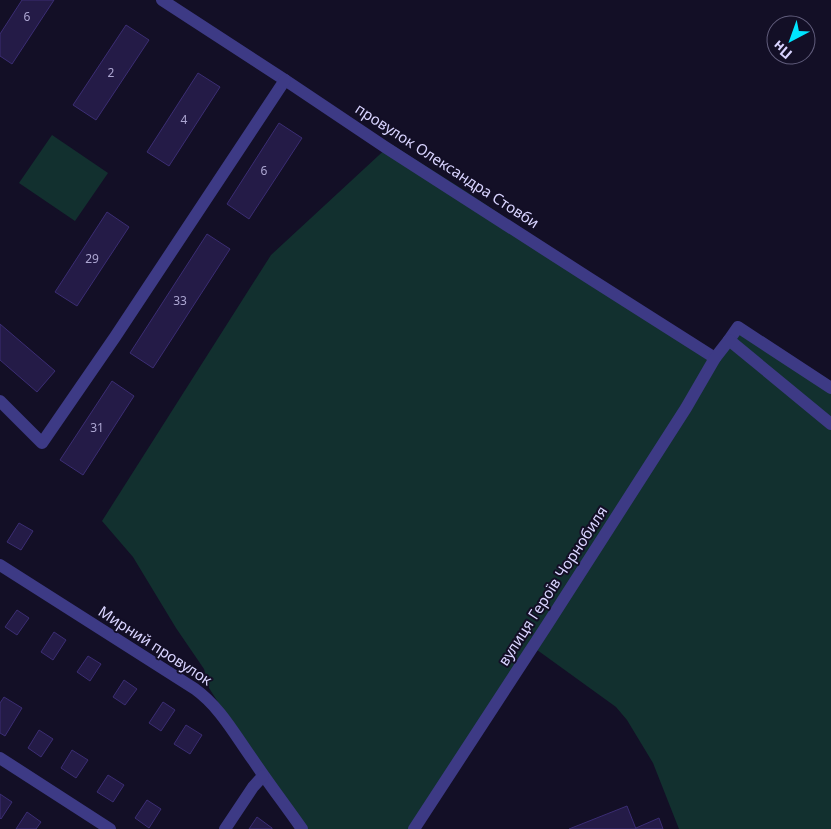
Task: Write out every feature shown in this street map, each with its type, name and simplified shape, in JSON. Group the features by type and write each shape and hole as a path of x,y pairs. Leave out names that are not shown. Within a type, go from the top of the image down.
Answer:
{"street":[{"name":"провулок Олександра Стовби","path":"162,0 385,147 715,358"},
{"path":"0,401 42,443 115,337 285,80"},
{"path":"831,388 738,327 729,340 831,424"},
{"name":"вулиця Героїв Чорнобиля","path":"414,829 558,609 686,408 715,358 729,340"},
{"name":"Мирний провулок","path":"0,565 202,694 220,712 263,776 302,829"},
{"path":"0,758 110,829"},
{"path":"225,829 253,787 263,776"}],"green space":[{"path":"52,135 108,173 75,221 19,183"},
{"path":"391,144 467,192 715,358 457,758 408,829 307,829 230,721 209,688 204,669 176,628 133,557 102,521 271,255"},
{"path":"738,327 831,388 831,829 679,829 653,763 627,720 616,707 533,647"}],"building":[{"path":"22,0 54,0 12,64 0,56 0,34"},
{"path":"126,25 149,40 96,120 73,105"},
{"path":"198,73 220,87 169,166 147,152"},
{"path":"279,123 302,138 249,219 227,204"},
{"path":"107,212 129,227 77,306 55,292"},
{"path":"207,234 230,249 153,368 130,353"},
{"path":"0,324 55,371 37,392 0,360"},
{"path":"112,381 134,396 83,475 60,460"},
{"path":"19,523 33,531 21,550 7,542"},
{"path":"17,610 29,618 17,635 5,627"},
{"path":"54,632 66,640 53,660 41,652"},
{"path":"88,656 101,664 90,681 77,672"},
{"path":"124,680 137,689 125,705 113,697"},
{"path":"4,697 22,708 5,736 0,733 0,703"},
{"path":"163,702 175,710 161,731 149,723"},
{"path":"186,725 202,735 190,754 174,744"},
{"path":"39,730 53,739 41,757 28,748"},
{"path":"72,750 88,760 76,778 61,768"},
{"path":"108,775 124,785 113,802 97,792"},
{"path":"0,794 12,802 1,819 0,818"},
{"path":"147,800 161,809 149,828 135,818"},
{"path":"627,806 636,829 569,829"},
{"path":"27,812 41,822 36,829 16,829"},
{"path":"257,817 272,828 272,829 249,829"},
{"path":"659,818 663,829 636,829 636,828"}]}
